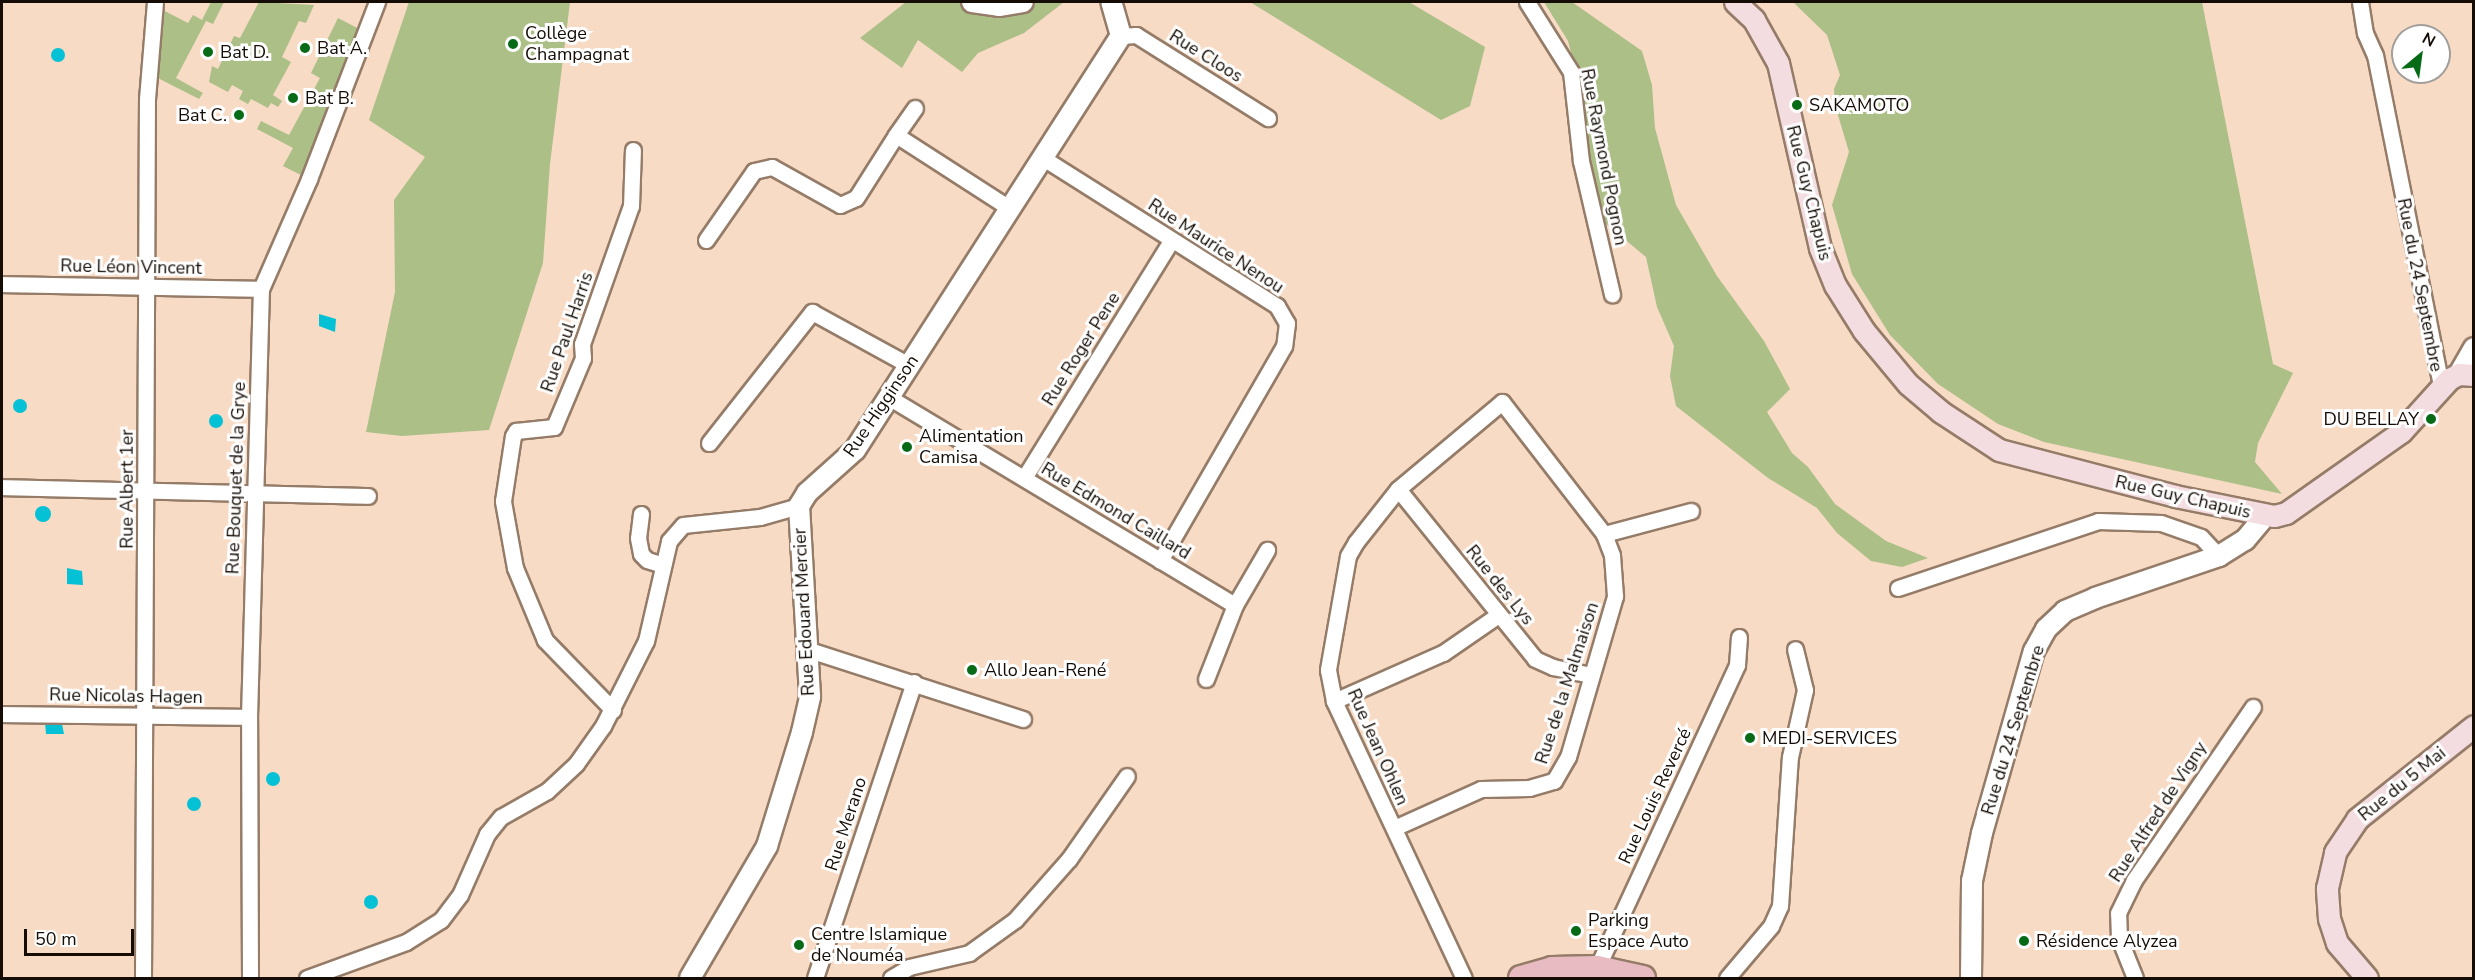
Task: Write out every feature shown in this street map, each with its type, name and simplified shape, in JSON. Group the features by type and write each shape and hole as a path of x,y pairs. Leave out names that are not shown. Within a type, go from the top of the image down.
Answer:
{"main road":[{"name":"Rue Guy Chapuis","path":"1735,2 1754,20 1778,63 1820,248 1835,285 1864,331 1908,384 1941,412 1999,450 2058,468 2265,516"},
{"path":"2441,385 2467,374"},
{"name":"Rue du 24 Septembre","path":"2265,516 2286,513 2401,432 2441,385"},
{"name":"Rue du 5 Mai","path":"2367,978 2337,943 2329,919 2327,888 2335,852 2357,819 2474,726"},
{"path":"1521,978 1597,968 1643,978"}],"street":[{"name":"Rue Albert 1er","path":"143,978 148,287 147,99 155,2"},
{"name":"Rue Bouquet de la Grye","path":"250,978 249,717 261,289 309,179 377,2"},
{"path":"972,2 999,6 1023,2"},
{"path":"1111,2 1121,36"},
{"name":"Rue Raymond Pognon","path":"1527,2 1571,72 1581,161 1612,294"},
{"name":"Rue du 24 Septembre","path":"2360,2 2365,33 2375,55 2441,385"},
{"name":"Rue Cloos","path":"1121,36 1136,35 1268,118"},
{"name":"Rue Higginson","path":"799,506 807,493 855,450 1121,36"},
{"path":"706,240 754,171 772,167 840,205 856,198 915,108"},
{"path":"896,135 1011,209"},
{"name":"Rue Paul Harris","path":"613,710 545,640 515,568 502,501 513,436 516,431 554,427 583,358 582,344 631,206 633,150"},
{"name":"Rue Maurice Nenou","path":"1043,158 1277,306 1287,323 1284,346 1160,561"},
{"name":"Rue Roger Pene","path":"1024,478 1171,241"},
{"name":"Rue Léon Vincent","path":"2,284 261,289"},
{"path":"709,443 812,312 909,365"},
{"path":"2467,374 2474,348"},
{"name":"Rue Edmond Caillard","path":"890,398 1235,606"},
{"name":"Rue Jean Ohlen","path":"1464,978 1334,700 1328,670 1348,556 1398,489 1502,402"},
{"name":"Rue de la Malmaison","path":"1394,828 1480,789 1529,788 1554,781 1568,757 1615,596 1612,555 1604,534 1502,402"},
{"path":"2,488 146,489 368,496"},
{"name":"Rue des Lys","path":"1398,489 1535,658 1552,667 1591,675"},
{"path":"307,978 406,942 441,920 460,895 487,834 501,817 547,791 576,764 613,710 646,641 669,541 683,525 760,517 799,506"},
{"name":"Rue Edouard Mercier","path":"690,978 777,824 810,696 799,506"},
{"path":"1604,534 1692,511"},
{"path":"641,514 638,538 640,554 647,560 663,566"},
{"name":"Rue du 24 Septembre","path":"1971,978 1972,881 1982,832 2034,651 2046,629 2065,610 2219,556 2245,540 2265,516"},
{"path":"1898,588 2098,521 2161,523 2201,537 2219,556"},
{"path":"1206,679 1235,606 1267,550"},
{"path":"1334,700 1443,654 1498,615"},
{"name":"Rue Louis Revercé","path":"1597,968 1737,665 1739,638"},
{"path":"806,649 1023,719"},
{"path":"1727,978 1771,927 1780,906 1790,757 1805,690 1795,649"},
{"name":"Rue Merano","path":"814,978 914,682"},
{"name":"Rue Alfred de Vigny","path":"2135,978 2119,938 2118,913 2140,871 2253,707"},
{"name":"Rue Nicolas Hagen","path":"2,714 249,717"},
{"path":"891,978 909,967 969,953 1014,920 1069,859 1127,776"}],"green space":[{"path":"211,2 224,2 213,24 206,21 176,78 203,93 199,99 148,73 153,5 188,23 193,15 202,20"},
{"path":"259,2 314,5 306,23 299,21 282,57 291,62 273,95 282,101 278,107 271,103 268,108 251,99 248,104 239,99 243,91 232,85 228,92 209,82 212,66 218,69 234,36 240,38"},
{"path":"409,2 570,2 550,164 543,263 489,430 402,436 366,432 395,292 394,200 425,157 369,120"},
{"path":"906,2 1064,2 1024,33 978,53 962,72 918,40 902,68 860,38"},
{"path":"1250,2 1409,2 1485,47 1470,106 1441,120"},
{"path":"1544,2 1572,2 1642,51 1652,85 1655,128 1676,205 1717,276 1764,341 1790,389 1767,412 1792,453 1808,467 1835,504 1886,541 1928,558 1902,567 1871,561 1837,533 1817,508 1768,478 1676,406 1670,376 1674,346 1657,307 1646,257 1606,224 1592,176 1581,90 1568,41"},
{"path":"1793,2 2202,2 2273,364 2293,373 2258,443 2255,462 2282,494 2044,442 1998,424 1938,384 1890,335 1852,274 1832,205 1849,152 1835,105 1834,89 1840,75 1827,35"},
{"path":"338,18 365,32 309,179 283,166 293,148 257,129 261,121 289,135 320,78 311,73"}],"water":[{"path":"55,48 61,48 65,55 61,62 55,62 51,58 51,52"},
{"path":"319,314 336,319 335,332 319,326"},
{"path":"17,399 23,399 27,406 23,413 17,413 13,409 13,403"},
{"path":"213,414 219,414 223,421 219,428 213,428 209,424 209,418"},
{"path":"43,506 49,508 51,514 49,520 43,522 37,520 35,514 37,508"},
{"path":"67,568 82,571 83,585 67,584"},
{"path":"45,722 62,724 64,734 46,734"},
{"path":"273,772 278,774 280,779 278,784 273,786 268,784 266,779 268,774"},
{"path":"194,797 199,799 201,804 199,809 194,811 189,809 187,804 189,799"},
{"path":"368,895 374,895 378,902 374,909 368,909 364,905 364,899"}],"place":[{"name":"Collège Champagnat","path":"513,44"},
{"name":"Bat A.","path":"305,48"},
{"name":"Bat D.","path":"208,52"},
{"name":"Bat B.","path":"293,98"},
{"name":"SAKAMOTO","path":"1797,105"},
{"name":"Bat C.","path":"239,115"},
{"name":"DU BELLAY","path":"2431,419"},
{"name":"Alimentation Camisa","path":"907,447"},
{"name":"Allo Jean-René","path":"972,670"},
{"name":"MEDI-SERVICES","path":"1750,738"},
{"name":"Parking Espace Auto","path":"1576,931"},
{"name":"Résidence Alyzea","path":"2024,941"},
{"name":"Centre Islamique de Nouméa","path":"799,945"}]}
